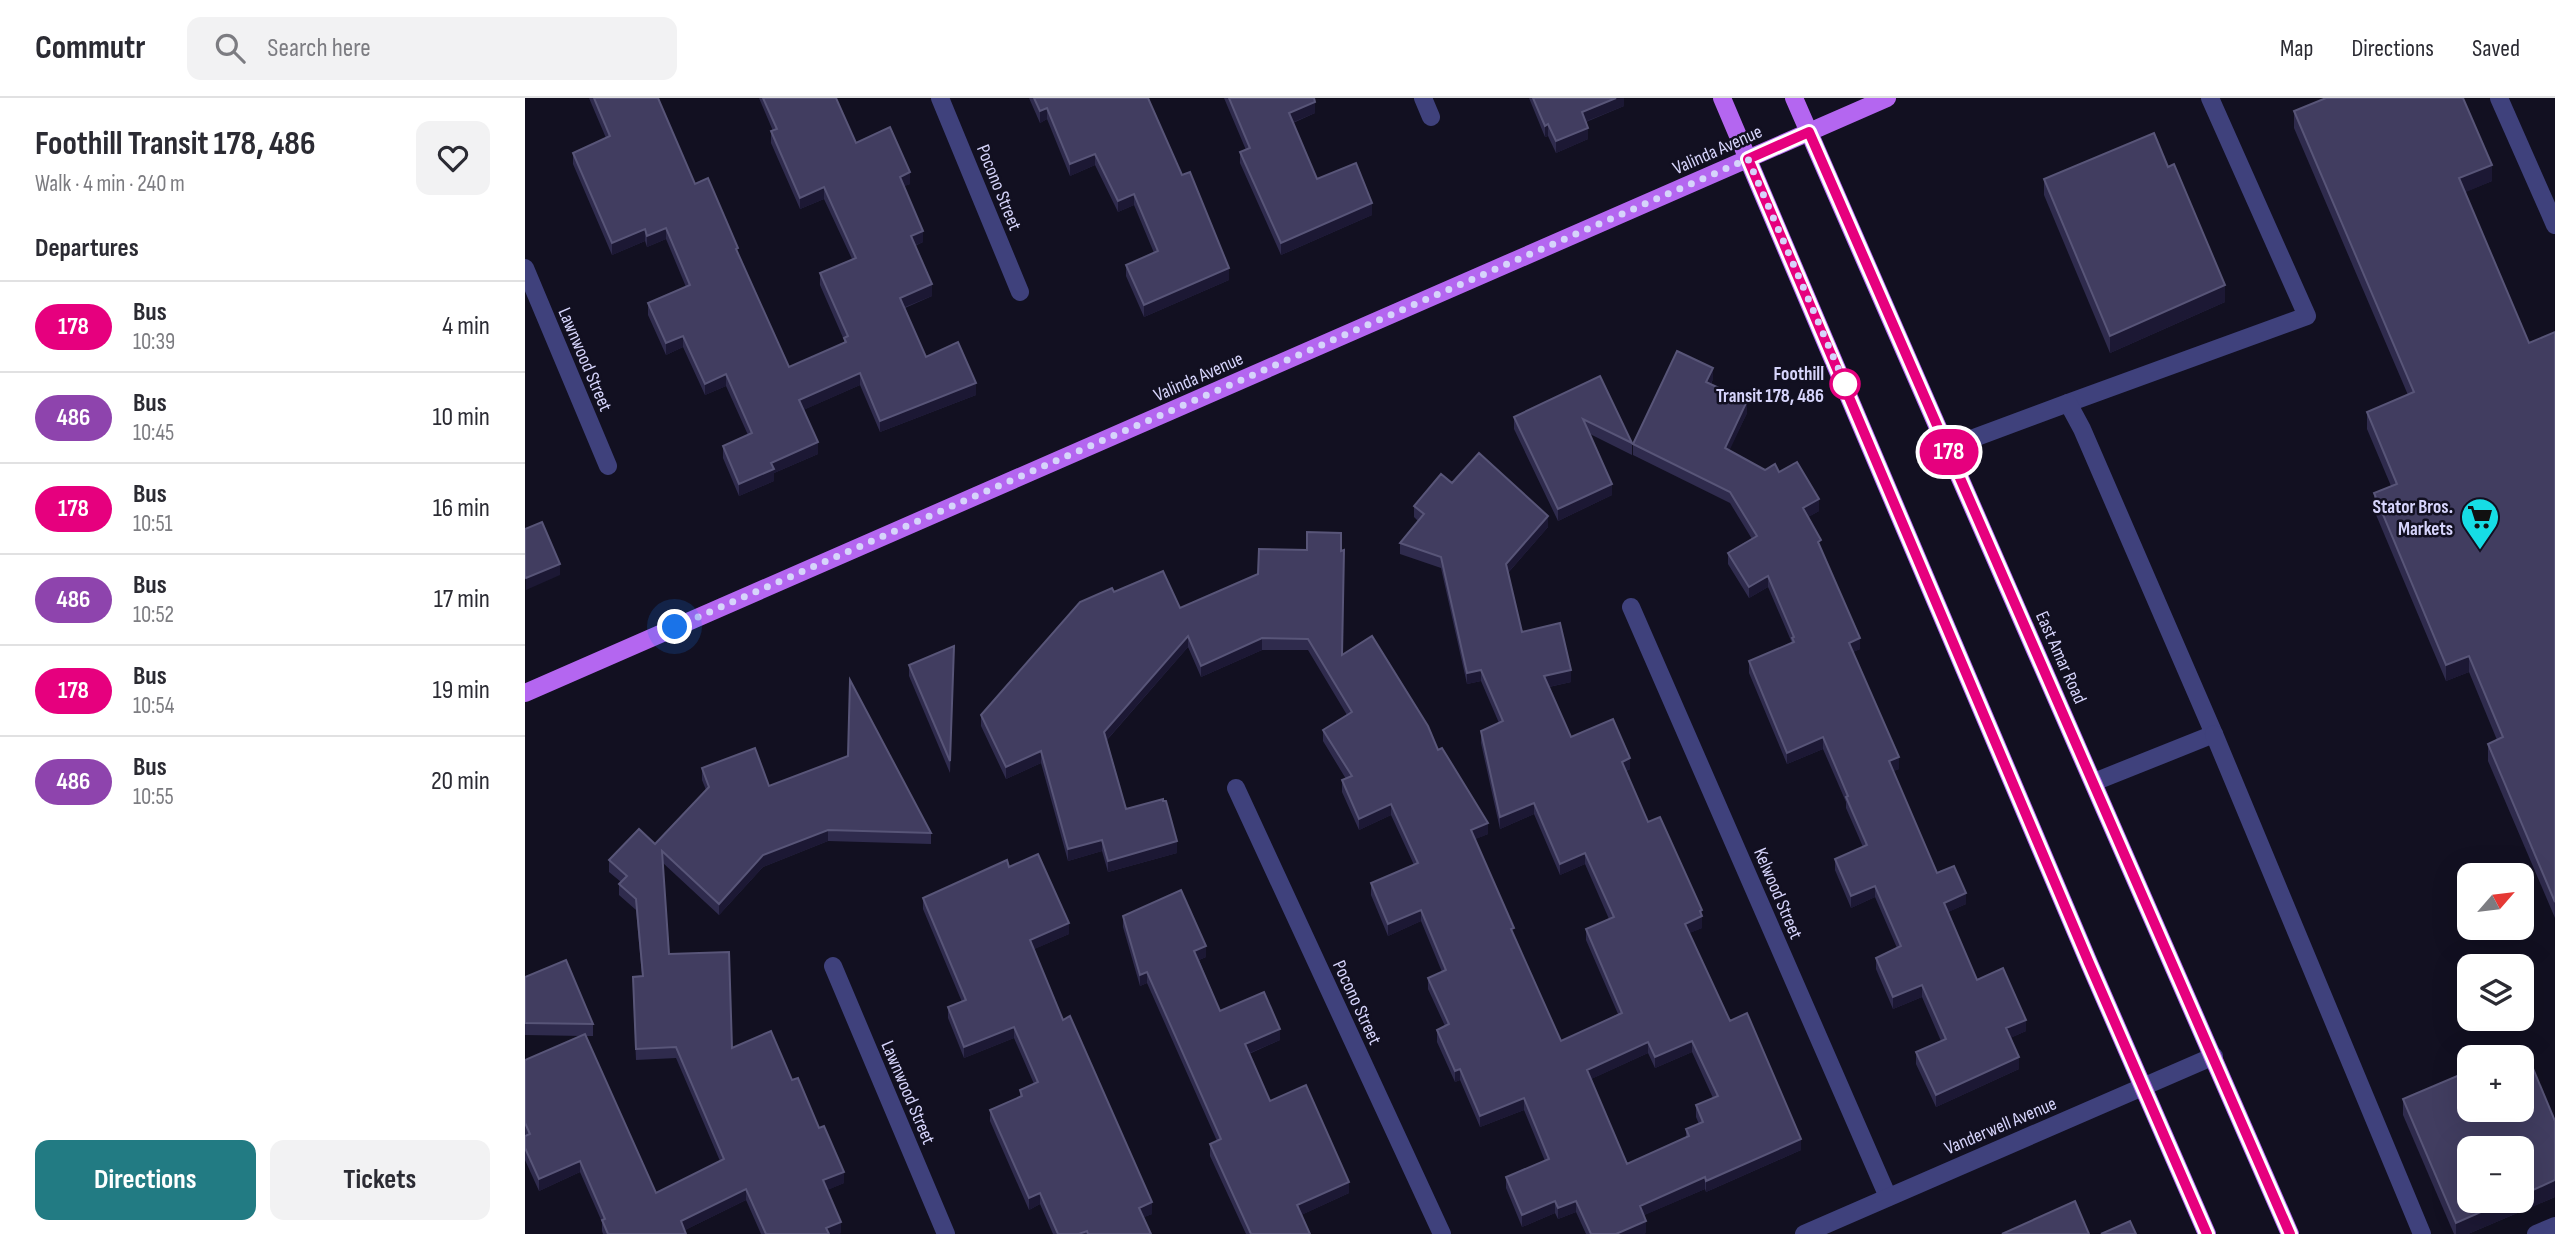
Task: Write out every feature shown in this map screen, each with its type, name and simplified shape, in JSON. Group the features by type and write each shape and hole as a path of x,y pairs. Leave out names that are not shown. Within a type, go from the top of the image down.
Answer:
{"main road":[{"path":"1722,98 2207,1234"},
{"name":"East Amar Road","path":"1794,98 2290,1234"},
{"name":"Valinda Avenue","path":"525,693 1887,98"}],"street":[{"name":"Pocono Street","path":"940,98 1020,292"},
{"path":"1423,98 1431,117"},
{"path":"1948,448 2307,316 2210,98"},
{"path":"2499,98 2555,225"},
{"name":"Lawnwood Street","path":"525,268 608,466"},
{"path":"2068,403 2214,734 2422,1234"},
{"name":"Kelwood Street","path":"1632,607 1888,1197"},
{"path":"2094,782 2214,734"},
{"name":"Pocono Street","path":"1236,788 1441,1234"},
{"name":"Lawnwood Street","path":"833,966 946,1234"},
{"name":"Vanderwell Avenue","path":"1804,1234 2214,1056"},
{"path":"2536,1234 2555,1226"}],"building":[{"path":"594,98 658,98 695,184 708,178 738,248 736,249 789,367 846,342 844,338 848,336 820,273 856,258 824,187 800,198 771,131 777,129 763,98 836,98 856,143 890,127 910,172 900,177 923,231 911,236 932,284 900,298 926,357 958,342 976,383 880,421 860,373 799,400 818,442 771,463 774,469 739,484 723,446 752,433 726,374 705,384 683,336 666,343 648,303 690,285 666,228 647,236 645,229 612,243 573,153 610,136"},
{"path":"1034,98 1148,98 1182,175 1190,172 1229,268 1144,305 1126,265 1158,251 1134,194 1118,201 1095,154 1070,164 1047,108 1040,111"},
{"path":"1229,98 1314,98 1315,102 1289,113 1317,179 1356,163 1372,203 1281,243 1240,152 1250,148"},
{"path":"1533,98 1616,98 1582,112 1588,128 1556,141 1548,124 1545,126"},
{"path":"2326,98 2463,98 2492,165 2459,178 2529,343 2555,332 2555,902 2488,744 2503,737 2469,656 2446,665 2374,493 2397,484 2367,412 2414,392 2294,111"},
{"path":"2154,133 2168,167 2174,164 2225,285 2110,336 2044,179"},
{"path":"1677,351 1713,368 1706,382 1747,401 1725,448 1765,470 1775,464 1779,472 1797,462 1819,499 1803,508 1821,540 1818,542 1860,638 1849,643 1899,757 1889,761 1937,873 1954,866 1966,893 1944,903 1977,980 2003,968 2026,1020 2006,1028 2019,1057 1936,1095 1916,1052 1946,1039 1922,985 1893,997 1876,958 1901,946 1875,886 1851,896 1835,859 1867,845 1823,737 1787,753 1749,661 1794,642 1768,576 1749,587 1728,553 1757,536 1730,492 1633,444"},
{"path":"1600,376 1632,443 1583,419 1612,484 1558,509 1514,417"},
{"path":"1479,453 1548,516 1506,564 1522,632 1560,623 1571,670 1544,676 1571,737 1613,719 1630,758 1622,762 1648,822 1660,817 1702,910 1702,916 1685,924 1730,1021 1747,1013 1801,1139 1706,1181 1705,1177 1640,1206 1646,1221 1616,1234 1591,1234 1576,1201 1558,1208 1555,1201 1522,1215 1506,1177 1549,1159 1524,1098 1480,1116 1460,1069 1455,1071 1437,1030 1449,1024 1428,978 1446,970 1421,910 1388,924 1371,883 1418,863 1391,804 1359,819 1342,780 1352,776 1323,730 1352,712 1308,639 1262,638 1201,666 1188,636 1104,732 1126,809 1163,799 1166,801 1177,841 1108,861 1102,840 1068,849 1041,751 1006,767 981,715 1080,602 1112,588 1114,592 1163,571 1180,608 1258,574 1259,549 1307,550 1307,532 1341,533 1341,551 1344,550 1342,655 1372,636 1428,726 1438,750 1442,748 1488,823 1471,830 1561,1041 1622,1013 1586,929 1614,917 1585,853 1560,864 1534,803 1500,817 1481,731 1503,721 1481,670 1467,673 1441,557 1400,543 1424,514 1414,506 1441,474 1452,483","holes":["1692,1041 1718,1096 1696,1105 1703,1122 1686,1129 1689,1136 1627,1164 1587,1070 1648,1042 1655,1057"]},
{"path":"542,522 560,564 526,578 525,529"},
{"path":"954,646 950,761 909,665"},
{"path":"850,680 931,833 828,830 763,855 719,904 662,851 669,954 729,952 732,1048 771,1031 792,1080 798,1078 819,1128 824,1126 844,1172 823,1180 841,1222 826,1228 829,1234 766,1234 746,1189 681,1221 686,1234 608,1234 602,1220 605,1219 580,1161 539,1179 525,1148 525,1136 530,1134 525,1123 525,1060 585,1034 656,1193 724,1159 676,1047 636,1049 633,977 643,976 636,899 619,884 627,876 609,860 639,829 655,844 709,787 702,768 755,748 769,786 848,756"},
{"path":"1038,854 1069,923 1030,940 1063,1020 1070,1016 1152,1202 1139,1208 1151,1234 1088,1234 1087,1231 1079,1234 1058,1234 1040,1193 1029,1198 990,1110 1022,1096 1020,1090 1038,1082 1014,1027 964,1047 948,1007 966,1000 923,898 1007,860 1009,867"},
{"path":"1181,890 1206,946 1194,951 1220,1011 1264,992 1280,1029 1245,1044 1270,1101 1306,1085 1349,1182 1297,1205 1310,1234 1251,1234 1210,1144 1221,1139 1147,972 1140,975 1123,916"},
{"path":"566,960 593,1024 525,1023 525,977"},
{"path":"2534,1071 2555,1121 2555,1180 2534,1190 2534,1136 2457,1136 2457,1213 2479,1213 2456,1223 2403,1099 2457,1076 2457,1122 2534,1122"},
{"path":"2075,1201 2089,1234 2002,1234"},
{"path":"2130,1221 2136,1234 2101,1234"}],"bus line":[{"name":"178","path":"2207,1234 2089,963 1748,159 1809,132 2290,1234"}],"place":[{"name":"Foothill Transit 178, 486","path":"1845,384"},
{"name":"Stator Bros. Markets","path":"2480,551"}],"route":[{"path":"675,627 1748,159 1845,384"}]}
